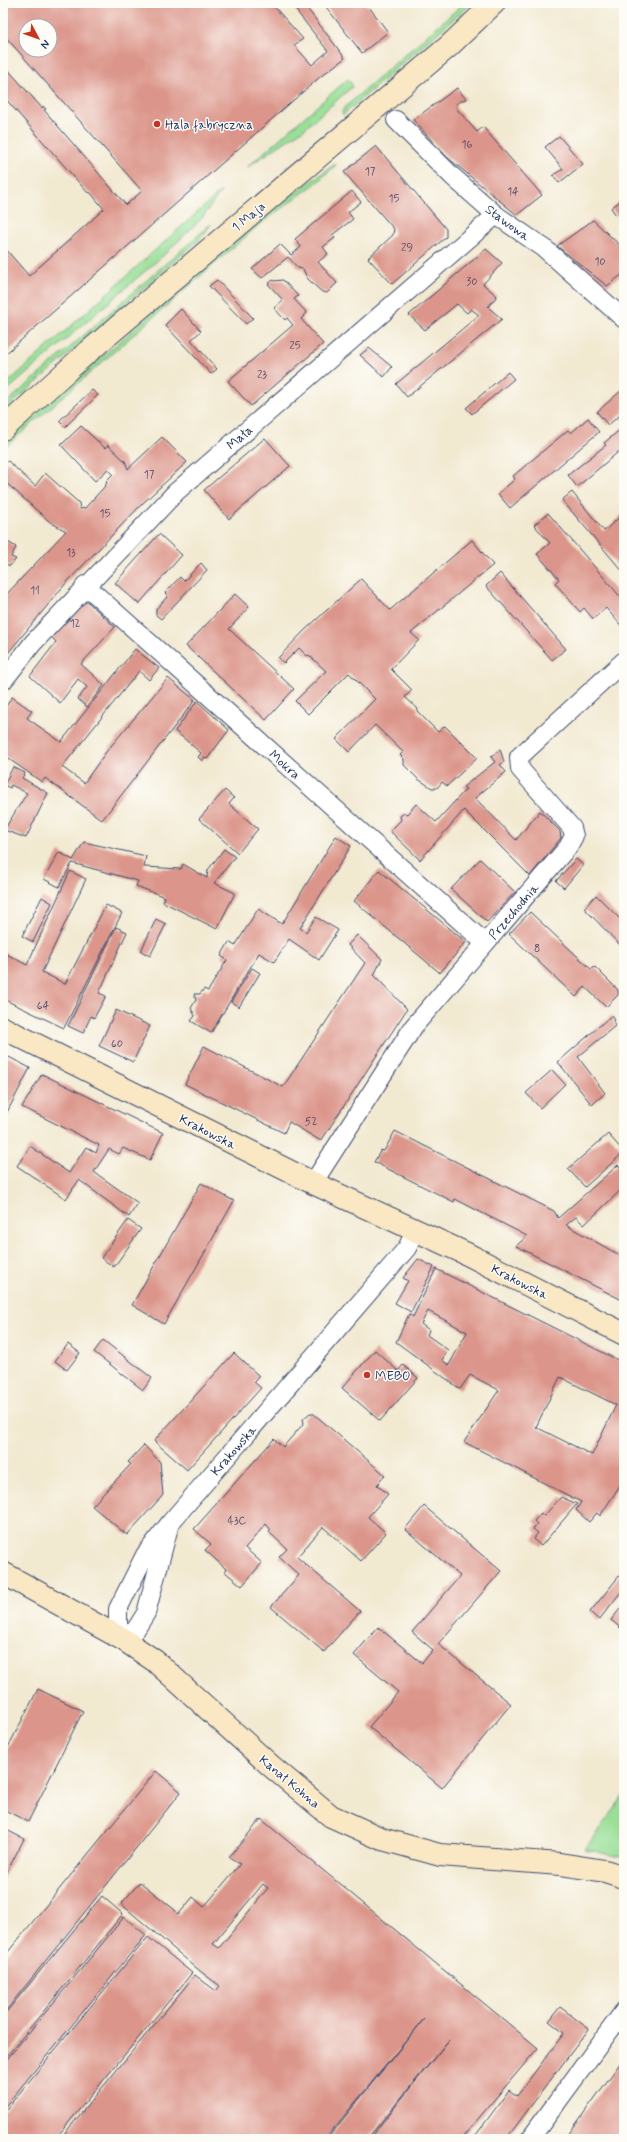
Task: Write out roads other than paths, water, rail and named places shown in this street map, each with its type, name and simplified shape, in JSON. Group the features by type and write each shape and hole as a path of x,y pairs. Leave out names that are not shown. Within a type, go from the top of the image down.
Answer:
{"street":[{"name":"1 Maja","path":"3,429 81,358 449,46 494,3"},
{"name":"Stawowa","path":"396,120 452,177 496,215 544,248 624,319"},
{"name":"Mała","path":"3,681 33,643 85,586 176,492 496,215"},
{"name":"Mokra","path":"85,586 485,943"},
{"name":"Przechodnia","path":"313,1183 414,1026 568,847 574,836 572,828 520,769 519,757 624,661"},
{"name":"Krakowska","path":"3,1028 313,1183 416,1230 624,1334"},
{"name":"Krakowska","path":"124,1640 118,1625 118,1609 145,1555 170,1523 407,1248 416,1230"},
{"path":"124,1640 136,1629 146,1613 170,1523"},
{"name":"Kanał Kohna","path":"10,1577 124,1640 155,1661 271,1766 331,1816 382,1839 440,1855 560,1864 605,1871 624,1877"},
{"path":"530,2139 624,2012"}],"place":[{"name":"Hala fabryczna","path":"157,124"},
{"name":"MEBO","path":"367,1375"}]}
